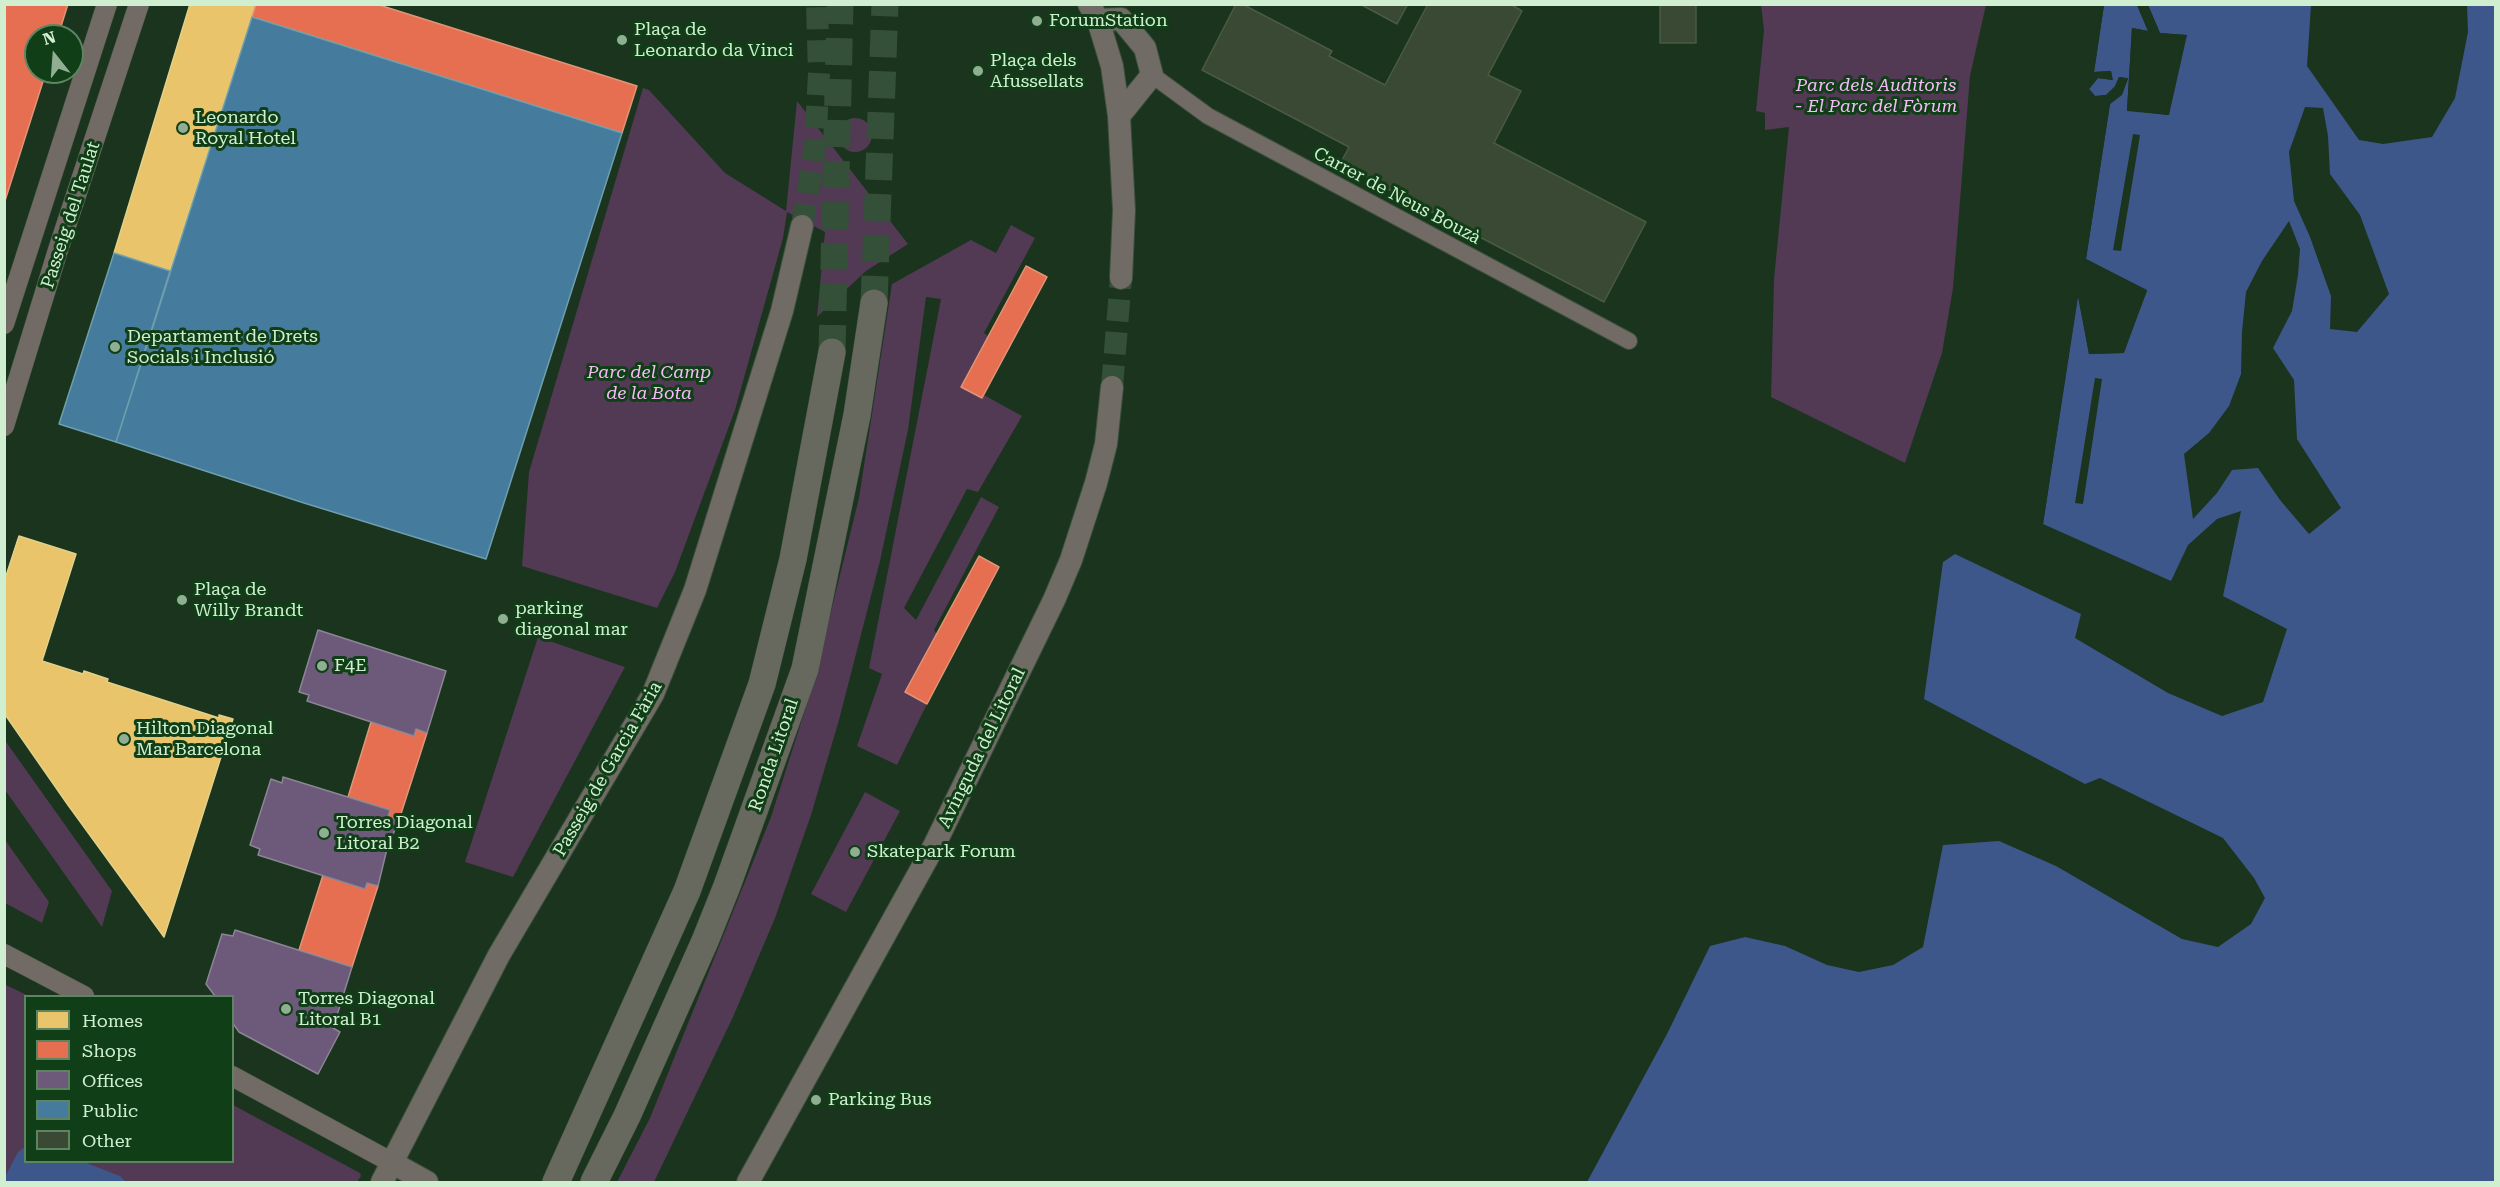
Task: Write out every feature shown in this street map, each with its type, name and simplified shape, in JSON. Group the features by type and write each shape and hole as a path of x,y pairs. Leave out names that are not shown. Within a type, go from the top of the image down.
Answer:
{"highway":[{"name":"Ronda Litoral","path":"594,1182 627,1116 709,930 805,669 857,416 874,303"},
{"name":"Ronda Litoral","path":"556,1182 687,891 762,684 793,559 832,352"}],"main road":[{"path":"1094,12 1121,19 1145,48 1152,75 1119,116"},
{"path":"1094,12 1112,66 1119,116 1124,210 1121,278"},
{"name":"Passeig de Garcia Fària","path":"386,1172 499,955 653,694 696,591 782,311 802,226"},
{"name":"Avinguda del Litoral","path":"748,1182 939,837 1054,600 1071,560 1096,483 1106,444 1112,387"},
{"path":"386,1172 427,1182"}],"street":[{"name":"Passeig del Taulat","path":"4,324 107,4"},
{"name":"Passeig del Taulat","path":"4,426 58,250 139,4"},
{"name":"Carrer de Neus Bouzà","path":"1152,75 1208,116 1629,341"},
{"path":"4,954 82,995"},
{"path":"234,1077 386,1172"}],"green space":[{"name":"Parc dels Auditoris - El Parc del Fòrum","path":"1761,5 1986,5 1970,76 1953,288 1942,353 1905,463 1771,397 1774,279 1789,127 1765,130 1765,113 1756,111 1764,30"},
{"name":"Parc del Camp de la Bota","path":"643,88 649,90 725,173 786,211 797,101 908,244 866,271 817,317 825,232 787,212 783,238 735,410 675,572 657,608 522,566 529,472"},
{"path":"855,118 867,123 872,135 867,147 855,152 843,147 838,135 843,123"},
{"path":"1011,225 1035,238 984,333 988,336 961,387 982,398 984,395 1022,416 978,492 967,489 904,608 916,620 981,497 999,507 934,630 937,634 905,692 927,704 897,765 857,746 882,674 869,668 941,299 926,297 908,430 880,561 839,720 811,815 775,918 733,1017 654,1182 617,1182 650,1118 771,817 812,688 859,498 892,284 971,240 996,253"},
{"path":"538,637 625,667 513,877 465,862"},
{"path":"4,739 112,891 102,927 5,790"},
{"name":"Skatepark Forum","path":"865,792 900,811 846,912 811,894"},
{"path":"5,840 49,902 42,923 5,903"},
{"path":"4,984 27,995 24,995 24,1163 234,1163 234,1106 360,1173 361,1176 357,1182 5,1182"}],"water":[{"path":"2104,5 2137,5 2148,31 2132,28 2127,110 2168,115 2186,35 2160,33 2148,5 2311,5 2307,66 2359,140 2383,144 2432,137 2455,98 2468,32 2467,5 2495,5 2495,1182 1587,1182 1667,1034 1710,946 1745,937 1785,946 1827,965 1859,972 1893,965 1923,947 1943,845 1999,841 2056,866 2182,939 2218,947 2251,924 2265,898 2254,878 2223,838 2100,778 2085,784 1924,699 1943,562 1955,554 2081,614 2075,638 2168,693 2222,716 2263,702 2287,629 2223,596 2241,511 2217,519 2188,545 2171,581 2043,524 2078,294 2089,354 2123,353 2147,291 2086,259 2110,104 2122,94 2128,79 2119,77 2115,86 2106,95 2095,96 2089,89 2098,78 2112,80 2111,71 2094,72","holes":["2305,107 2323,108 2328,136 2330,174 2360,215 2389,294 2357,332 2330,329 2331,296 2310,237 2294,201 2289,152","2289,221 2300,249 2298,275 2292,311 2273,348 2294,380 2297,439 2341,508 2309,534 2280,500 2258,468 2232,470 2217,493 2193,519 2184,454 2209,433 2229,406 2241,374 2246,292 2262,261"]},
{"path":"24,1148 24,1163 87,1163 120,1176 126,1182 5,1182 5,1177 18,1152"}],"pier":[{"path":"2101,4 2104,5 2094,72 2111,71 2113,80 2098,78 2089,89 2095,96 2106,95 2115,87 2119,77 2128,78 2122,95 2110,104 2086,259 2147,290 2124,353 2089,354 2078,297 2043,524 2040,523 2075,293 2078,291 2081,294 2091,351 2122,350 2143,292 2083,260 2107,103 2119,93 2124,81 2121,80 2118,88 2107,98 2094,99 2086,90 2096,75 2091,72"},
{"path":"2140,4 2151,32 2148,34 2135,32 2130,108 2166,112 2183,38 2158,35 2145,4 2148,5 2160,33 2187,35 2169,115 2127,111 2132,28 2148,31 2137,5"},
{"path":"2133,134 2140,135 2121,251 2113,250"},
{"path":"2095,378 2102,379 2083,504 2075,503"}],"building: Homes":[{"name":"Leonardo Royal Hotel","path":"190,4 256,4 170,271 114,253"},
{"name":"Hilton Diagonal Mar Barcelona","path":"19,536 76,554 42,661 83,674 84,671 108,679 107,682 219,718 219,715 233,719 164,937 4,713 4,582"}],"building: Shops":[{"path":"4,4 68,4 62,24 24,24 24,84 42,84 4,204"},
{"path":"256,4 376,4 637,86 622,133 252,17"},
{"path":"1026,266 1047,277 982,398 961,387"},
{"path":"979,556 999,567 927,704 905,692"},
{"path":"371,722 414,736 416,729 427,733 399,820 388,817 390,810 348,797"},
{"path":"323,875 365,889 367,883 378,886 352,967 299,950"}],"building: Offices":[{"path":"318,630 446,671 427,733 416,729 414,736 307,701 309,695 299,692"},
{"name":"Torres Diagonal Litoral B2","path":"283,777 390,810 388,817 399,820 387,849 378,886 367,883 365,889 258,855 260,849 250,845 271,779 282,783"},
{"name":"Torres Diagonal Litoral B1","path":"235,930 352,967 333,1028 340,1032 318,1074 239,1032 234,1025 234,995 214,995 206,984 222,934 233,936"}],"building: Public":[{"path":"252,17 622,133 486,559 116,442"},
{"name":"Departament de Drets Socials i Inclusió","path":"114,253 170,271 116,442 59,424"}],"building: Other":[{"path":"1236,4 1242,4 1332,51 1329,56 1385,85 1428,4 1510,4 1522,11 1488,75 1521,91 1494,143 1646,222 1604,302 1340,164 1349,147 1202,70"},
{"path":"1360,4 1408,4 1397,24"},
{"path":"1660,4 1696,4 1696,43 1660,43"}],"tunnel":[{"path":"802,226 815,148 819,73 817,4"},
{"path":"832,352 840,4"},
{"path":"874,303 885,4"},
{"path":"1112,387 1121,278"}],"place":[{"name":"ForumStation","path":"1037,21"},
{"name":"Plaça de Leonardo da Vinci","path":"622,40"},
{"name":"Plaça dels Afussellats","path":"978,71"},
{"name":"Leonardo Royal Hotel","path":"183,128"},
{"name":"Departament de Drets Socials i Inclusió","path":"115,347"},
{"name":"Plaça de Willy Brandt","path":"182,600"},
{"name":"parking diagonal mar","path":"503,619"},
{"name":"F4E","path":"322,666"},
{"name":"Hilton Diagonal Mar Barcelona","path":"124,739"},
{"name":"Torres Diagonal Litoral B2","path":"324,833"},
{"name":"Skatepark Forum","path":"855,852"},
{"name":"Torres Diagonal Litoral B1","path":"286,1009"},
{"name":"Parking Bus","path":"816,1100"}]}
